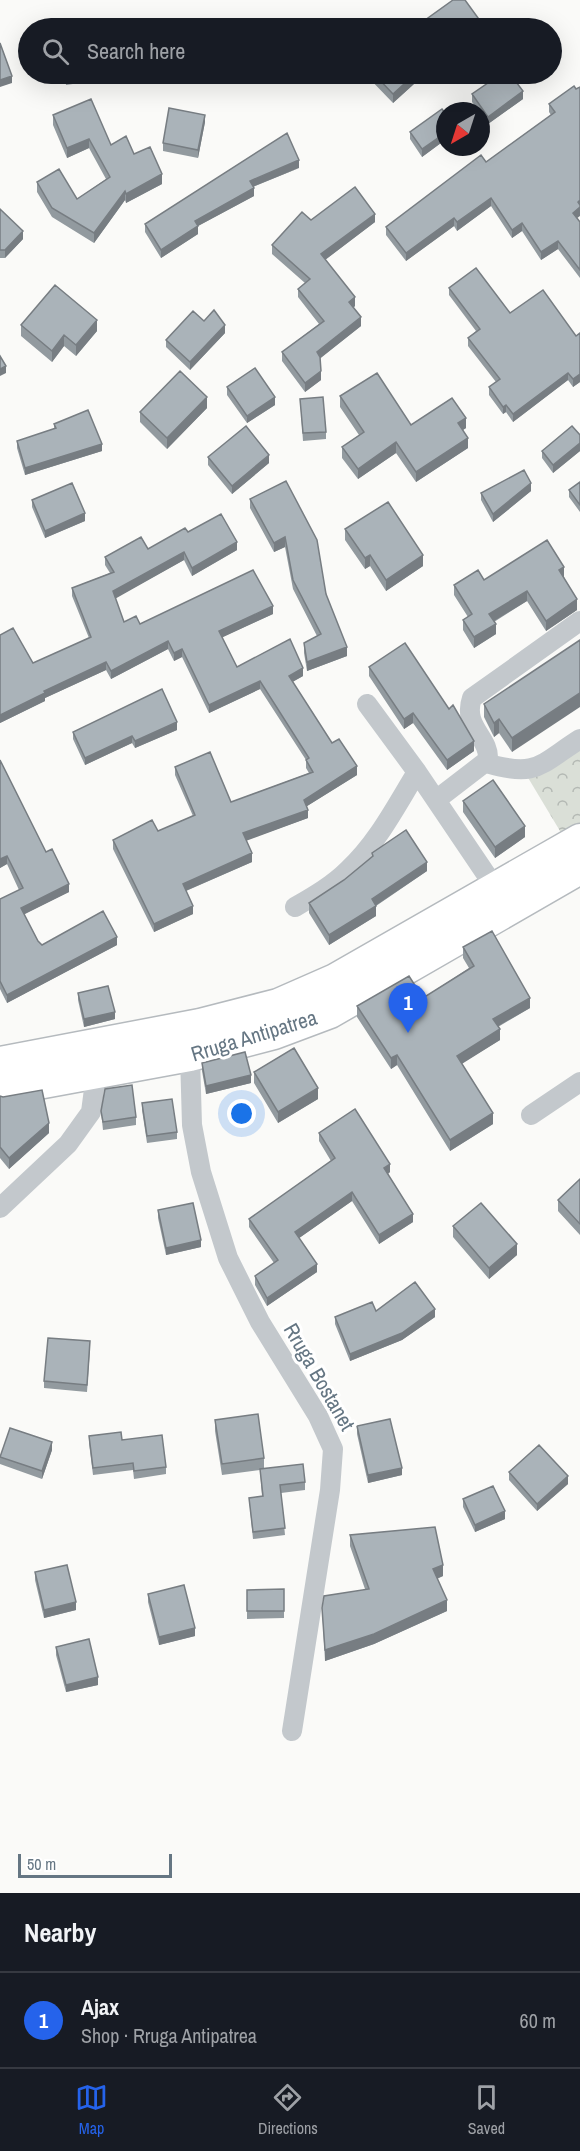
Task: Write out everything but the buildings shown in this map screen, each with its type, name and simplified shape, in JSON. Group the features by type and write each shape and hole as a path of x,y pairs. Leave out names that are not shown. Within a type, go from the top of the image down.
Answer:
{"main road":[{"name":"Rruga Antipatrea","path":"3,1070 278,1004 335,979 580,840"},
{"name":"Rruga Antipatrea","path":"3,1070 96,1074 190,1056 274,1034 330,1013 580,869"}],"street":[{"path":"436,800 486,763 488,752 470,719 468,708 472,698 580,621"},
{"path":"367,704 417,772 496,889"},
{"path":"486,763 524,771 536,767 580,739"},
{"path":"295,907 336,880 359,860 378,837 417,772"},
{"name":"Rruga Bostanet","path":"190,1056 192,1125 201,1172 228,1258 260,1322 318,1416 333,1449 330,1490 292,1731"},
{"path":"0,1208 68,1144 91,1112 96,1074"},
{"path":"531,1115 580,1082"}],"green space":[{"path":"580,741 580,832 566,841 527,776"}],"place":[{"name":"Ajax","path":"408,1033"}]}
